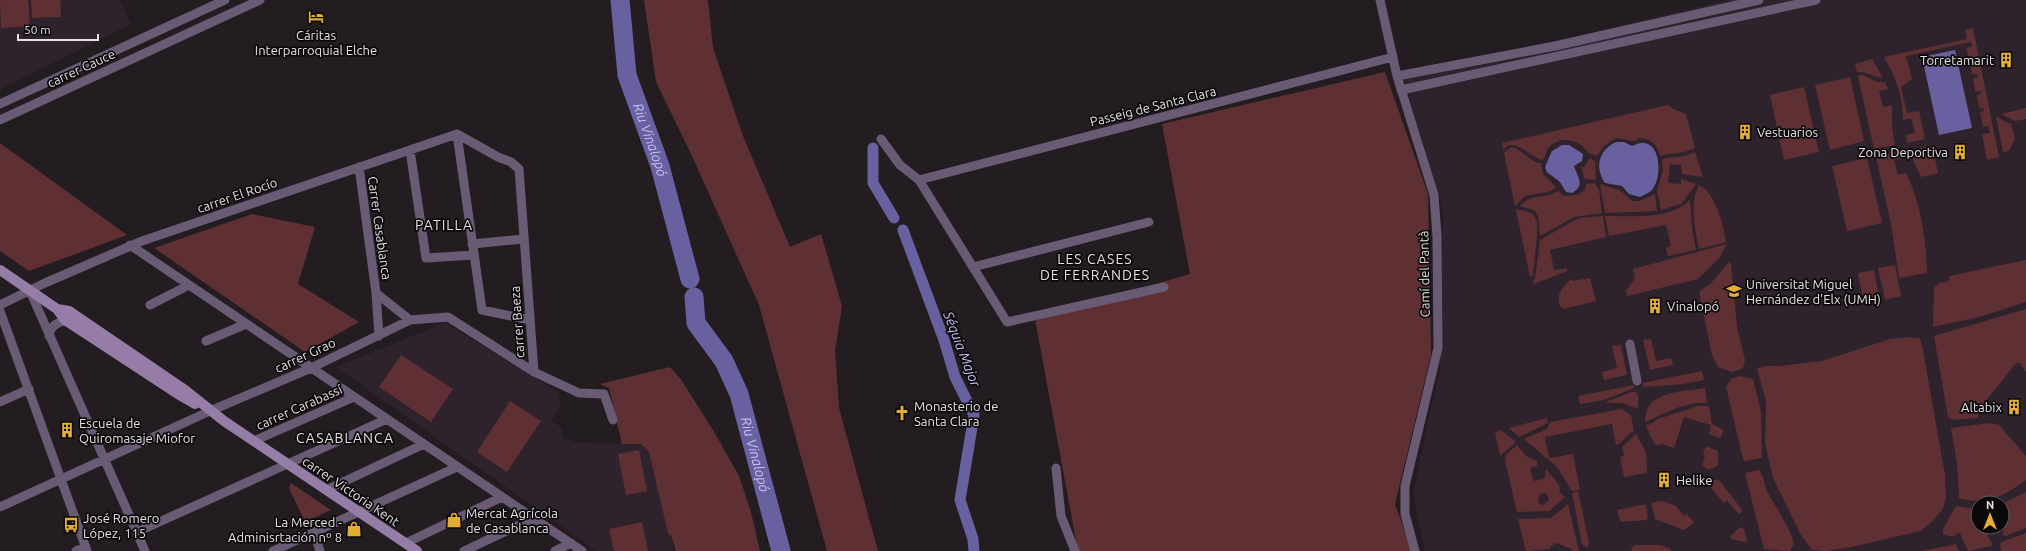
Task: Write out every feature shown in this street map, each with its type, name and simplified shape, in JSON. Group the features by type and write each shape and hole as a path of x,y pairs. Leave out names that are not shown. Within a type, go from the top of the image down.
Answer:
{"street":[{"name":"carrer Cauce","path":"0,104 225,0"},
{"name":"carrer Cauce","path":"0,120 260,0"},
{"name":"Camí del Pantà","path":"1380,0 1397,76 1434,195 1437,236 1438,348 1405,486 1405,514 1415,551"},
{"path":"1397,76 1554,46 1759,0"},
{"path":"1401,90 1816,0"},
{"name":"Passeig de Santa Clara","path":"919,180 1393,58"},
{"path":"457,134 482,310 530,320"},
{"name":"carrer El Rocío","path":"0,305 130,245 457,134"},
{"name":"carrer Baeza","path":"457,134 498,157 511,162 519,169 534,372 578,393 604,394 613,420"},
{"path":"881,139 900,165 919,180 1007,322 1164,287"},
{"path":"410,150 426,258 474,255"},
{"name":"Carrer Casablanca","path":"359,167 376,293 379,336"},
{"path":"973,267 1149,222"},
{"path":"472,244 524,239"},
{"path":"130,245 582,551"},
{"name":"carrer Victoria Kent","path":"0,270 56,309 64,320 180,396 210,411"},
{"path":"150,305 190,285"},
{"path":"30,291 145,551"},
{"path":"376,293 410,320 448,317 534,372"},
{"name":"carrer Victoria Kent","path":"56,309 69,311 75,315 185,390 210,411 417,551"},
{"path":"0,311 87,549 76,551"},
{"path":"49,336 51,328 64,320"},
{"name":"carrer Grao","path":"0,507 62,480 210,411 311,368 410,320"},
{"path":"206,341 246,324"},
{"path":"1630,344 1637,381"},
{"path":"0,402 29,389"},
{"name":"carrer Carabassí","path":"254,441 354,397"},
{"path":"137,532 387,419"},
{"path":"326,490 424,444"},
{"path":"273,551 458,467"},
{"path":"1056,468 1061,516 1075,551"},
{"path":"406,543 502,497"},
{"path":"464,551 534,518"},
{"path":"314,533 320,551"},
{"path":"554,551 570,543"}],"shaded area":[{"path":"0,0 120,0 131,24 0,89"},
{"path":"0,0 28,0 30,26 1,28"},
{"path":"31,0 60,0 61,17 32,18"},
{"path":"644,0 708,0 713,48 743,136 790,247 821,234 842,306 835,351 839,408 878,551 827,551 759,305 692,156 656,82"},
{"name":"Universitat Miguel Hernández d'Elx (UMH)","path":"1728,0 2026,0 2026,551 1425,551 1413,494 1440,372 1443,209 1403,77"},
{"path":"1973,28 1999,157 1987,160 1982,134 1990,133 1988,126 1983,127 1980,112 1984,111 1983,108 1979,108 1977,95 1981,94 1981,91 1975,91 1973,78 1978,78 1977,74 1972,74 1970,63 1974,62 1973,58 1969,58 1966,48 1972,46 1971,42 1906,56 1912,79 1901,87 1907,113 1919,111 1925,139 1907,143 1906,135 1915,133 1911,118 1903,120 1902,103 1898,87 1884,57 1967,39 1965,30"},
{"path":"1955,50 1972,128 1939,135 1922,57"},
{"path":"1872,59 1883,78 1864,72 1857,72 1855,64"},
{"path":"1385,72 1428,194 1431,355 1395,504 1412,551 1078,551 1035,319 1190,274 1162,124"},
{"path":"1863,75 1877,82 1885,82 1888,89 1879,91 1883,107 1892,105 1892,127 1895,145 1874,149 1858,76"},
{"path":"1850,77 1864,141 1830,150 1815,85"},
{"path":"1804,87 1819,152 1784,160 1770,95"},
{"path":"1668,105 1673,109 1686,114 1695,148 1685,152 1660,156 1651,141 1639,138 1634,141 1616,138 1604,146 1597,156 1588,153 1581,145 1571,140 1560,141 1550,146 1543,160 1517,146 1507,146 1503,150 1502,143"},
{"path":"2026,108 2026,119 2015,121 2001,114"},
{"path":"1996,117 2011,124 2015,139 2009,151 2003,152"},
{"path":"1616,142 1624,142 1632,146 1644,143 1650,145 1654,150 1657,156 1658,172 1655,186 1651,191 1640,197 1629,194 1622,186 1605,183 1600,171 1600,160 1602,154 1610,145"},
{"path":"0,143 127,235 29,271 0,251"},
{"path":"1562,145 1569,145 1583,154 1582,161 1574,166 1580,184 1579,187 1572,193 1566,192 1560,182 1547,172 1545,167 1552,151"},
{"path":"1932,145 1938,173 1921,177 1909,151"},
{"path":"1511,147 1519,150 1533,161 1541,163 1543,174 1556,187 1551,191 1525,196 1515,206 1504,153"},
{"path":"1695,152 1703,177 1682,174 1681,165 1670,164 1668,183 1681,184 1681,179 1696,184 1681,204 1661,210 1657,190 1663,171 1662,160 1671,157 1685,156"},
{"path":"1898,152 1901,158 1894,160 1898,175 1906,173 1919,209 1924,235 1927,273 1899,278 1891,224 1876,157"},
{"path":"1590,158 1595,161 1596,180 1585,179 1581,167 1584,167"},
{"path":"1867,158 1882,223 1847,231 1832,166"},
{"path":"1595,183 1599,190 1602,213 1574,217 1540,236 1538,216 1534,210 1520,206 1534,197 1553,194 1558,191 1564,196 1577,195 1585,190 1586,184"},
{"path":"1600,184 1621,191 1632,201 1639,201 1655,194 1657,211 1605,213"},
{"path":"1699,185 1710,195 1718,210 1726,242 1699,249 1694,216 1694,200"},
{"path":"1690,200 1692,229 1696,250 1668,256 1666,248 1671,246 1666,225 1609,236 1605,216 1650,216 1661,214 1672,211"},
{"path":"1516,210 1524,210 1533,214 1537,222 1533,275 1530,277"},
{"path":"252,214 315,227 298,284 359,322 305,352 154,248"},
{"path":"1603,216 1606,237 1550,250 1554,270 1567,268 1567,271 1534,284 1533,281 1535,278 1540,240 1579,218"},
{"path":"1727,244 1720,257 1698,279 1627,296 1626,291 1635,278 1633,269"},
{"path":"2026,260 2026,302 1979,317 1933,327 1934,288 1939,283 1949,281 1949,276"},
{"path":"1729,262 1731,264 1737,327 1745,360 1743,368 1733,372 1718,367 1712,355 1699,292 1712,282"},
{"path":"1895,265 1901,296 1885,300 1878,268"},
{"path":"1874,270 1880,301 1864,304 1858,273"},
{"path":"1590,278 1596,301 1564,309 1560,306 1559,294 1571,279 1573,281"},
{"path":"2026,309 2026,372 2020,363 2016,363 1985,402 1977,418 1952,420 1948,417 1934,336"},
{"path":"445,323 558,392 561,404 551,420 562,428 563,438 579,443 641,444 649,452 671,536 673,551 597,551 336,367"},
{"path":"1909,337 1920,338 1923,350 1945,475 1946,499 1942,510 1931,523 1920,531 1852,547 1827,551 1812,550 1801,535 1773,478 1765,443 1766,401 1757,369 1764,366 1779,366 1822,361 1890,339"},
{"path":"1651,339 1656,361 1671,358 1673,365 1650,370 1643,340"},
{"path":"1621,345 1627,375 1604,380 1602,372 1617,368 1612,346"},
{"path":"401,355 453,389 431,422 379,387"},
{"path":"670,367 682,381 713,430 739,476 751,512 760,551 676,551 671,536 668,533 649,452 641,444 622,444 609,388 600,384"},
{"path":"1702,371 1704,380 1683,384 1644,387 1642,383"},
{"path":"1739,376 1753,379 1761,412 1762,458 1745,461 1743,459 1726,387 1731,379"},
{"path":"1634,385 1634,388 1604,400 1580,404 1578,396"},
{"path":"1705,388 1707,403 1683,406 1645,422 1646,412 1651,404 1657,399 1676,392"},
{"path":"1632,392 1636,392 1638,395 1638,409 1623,403 1607,403 1608,401"},
{"path":"510,401 541,421 507,472 477,452"},
{"path":"1698,406 1709,406 1712,424 1724,430 1720,438 1709,434 1711,425 1684,417 1674,448 1663,444 1656,445 1650,436 1646,425 1649,425 1658,419"},
{"path":"1622,409 1631,415 1634,431 1616,445 1612,424 1545,437 1549,458 1573,454 1580,490 1572,491 1557,467 1524,439 1547,429 1550,422"},
{"path":"1547,418 1548,423 1519,437 1509,428"},
{"path":"1990,423 1999,425 2026,456 2026,480 2001,495 1970,495 1970,500 1959,498 1957,463 1951,428"},
{"path":"1501,430 1516,442 1500,456 1495,433"},
{"path":"1636,434 1646,452 1647,473 1624,477 1620,457 1624,456 1622,447"},
{"path":"1517,445 1526,456 1537,461 1537,466 1532,467 1530,470 1534,481 1543,479 1546,475 1545,471 1547,470 1559,485 1560,493 1565,497 1549,511 1517,512 1505,460 1506,455","holes":["1543,493 1547,494 1549,500 1542,506 1538,501 1539,495"]},
{"path":"1706,446 1718,451 1718,465 1709,470 1702,466 1705,456 1703,454"},
{"path":"639,450 647,491 626,495 618,454"},
{"path":"1759,470 1768,493 1792,537 1794,544 1790,551 1764,549 1745,473"},
{"path":"1710,480 1719,480 1740,507 1742,511 1739,514 1727,501 1724,503 1712,489"},
{"path":"291,483 331,510 305,522 289,488"},
{"path":"1578,491 1589,543 1587,548 1582,544 1572,493"},
{"path":"2026,492 2026,528 2010,534 2010,500"},
{"path":"1662,501 1676,506 1684,516 1687,514 1694,523 1684,530 1655,519 1651,503"},
{"path":"1568,504 1579,551 1573,551 1572,549 1557,543 1551,546 1550,549 1526,551 1518,519 1551,518"},
{"path":"1646,504 1648,518 1646,520 1622,522 1620,520 1617,510"},
{"path":"1956,506 1970,508 1970,535 1988,535 1992,543 1991,546 1968,551 1960,533 1957,533 1953,537 1943,534 1943,529"},
{"path":"642,522 648,551 614,551 609,529"},
{"path":"1740,527 1744,529 1747,541 1745,542 1731,539 1731,536"},
{"path":"2026,533 2026,551 2001,551 2000,544 2002,542"},
{"path":"1956,544 1959,551 1922,551"},
{"path":"1635,545 1661,545 1670,549 1671,551 1632,551 1631,549"}],"waterway":[{"name":"Riu Vinalopó","path":"620,0 627,75 660,166 690,279"},
{"name":"Séquia Major","path":"873,148 873,183 894,218"},
{"name":"Séquia Major","path":"903,230 944,340 955,377 974,415 960,500 973,539 974,551"},
{"name":"Riu Vinalopó","path":"694,297 696,323 724,361 739,394 781,551"}],"place":[{"name":"Cáritas Interparroquial Elche","path":"316,17"},
{"name":"Torretamarit","path":"2006,60"},
{"name":"Vestuarios","path":"1745,132"},
{"name":"Zona Deportiva","path":"1960,152"},
{"name":"Universitat Miguel Hernández d'Elx (UMH)","path":"1734,291"},
{"name":"Vinalopó","path":"1655,306"},
{"name":"Altabix","path":"2014,407"},
{"name":"Monasterio de Santa Clara","path":"902,413"},
{"name":"Escuela de Quiromasaje Miofor","path":"67,430"},
{"name":"Helike","path":"1664,480"},
{"name":"Mercat Agrícola de Casablanca","path":"454,520"},
{"name":"José Romero López, 115","path":"71,525"},
{"name":"La Merced - Adminisrtación nº 8","path":"354,529"}],"district":[{"name":"PATILLA","path":"444,225"},
{"name":"LES CASES DE FERRANDES","path":"1095,268"},
{"name":"CASABLANCA","path":"345,438"}]}
